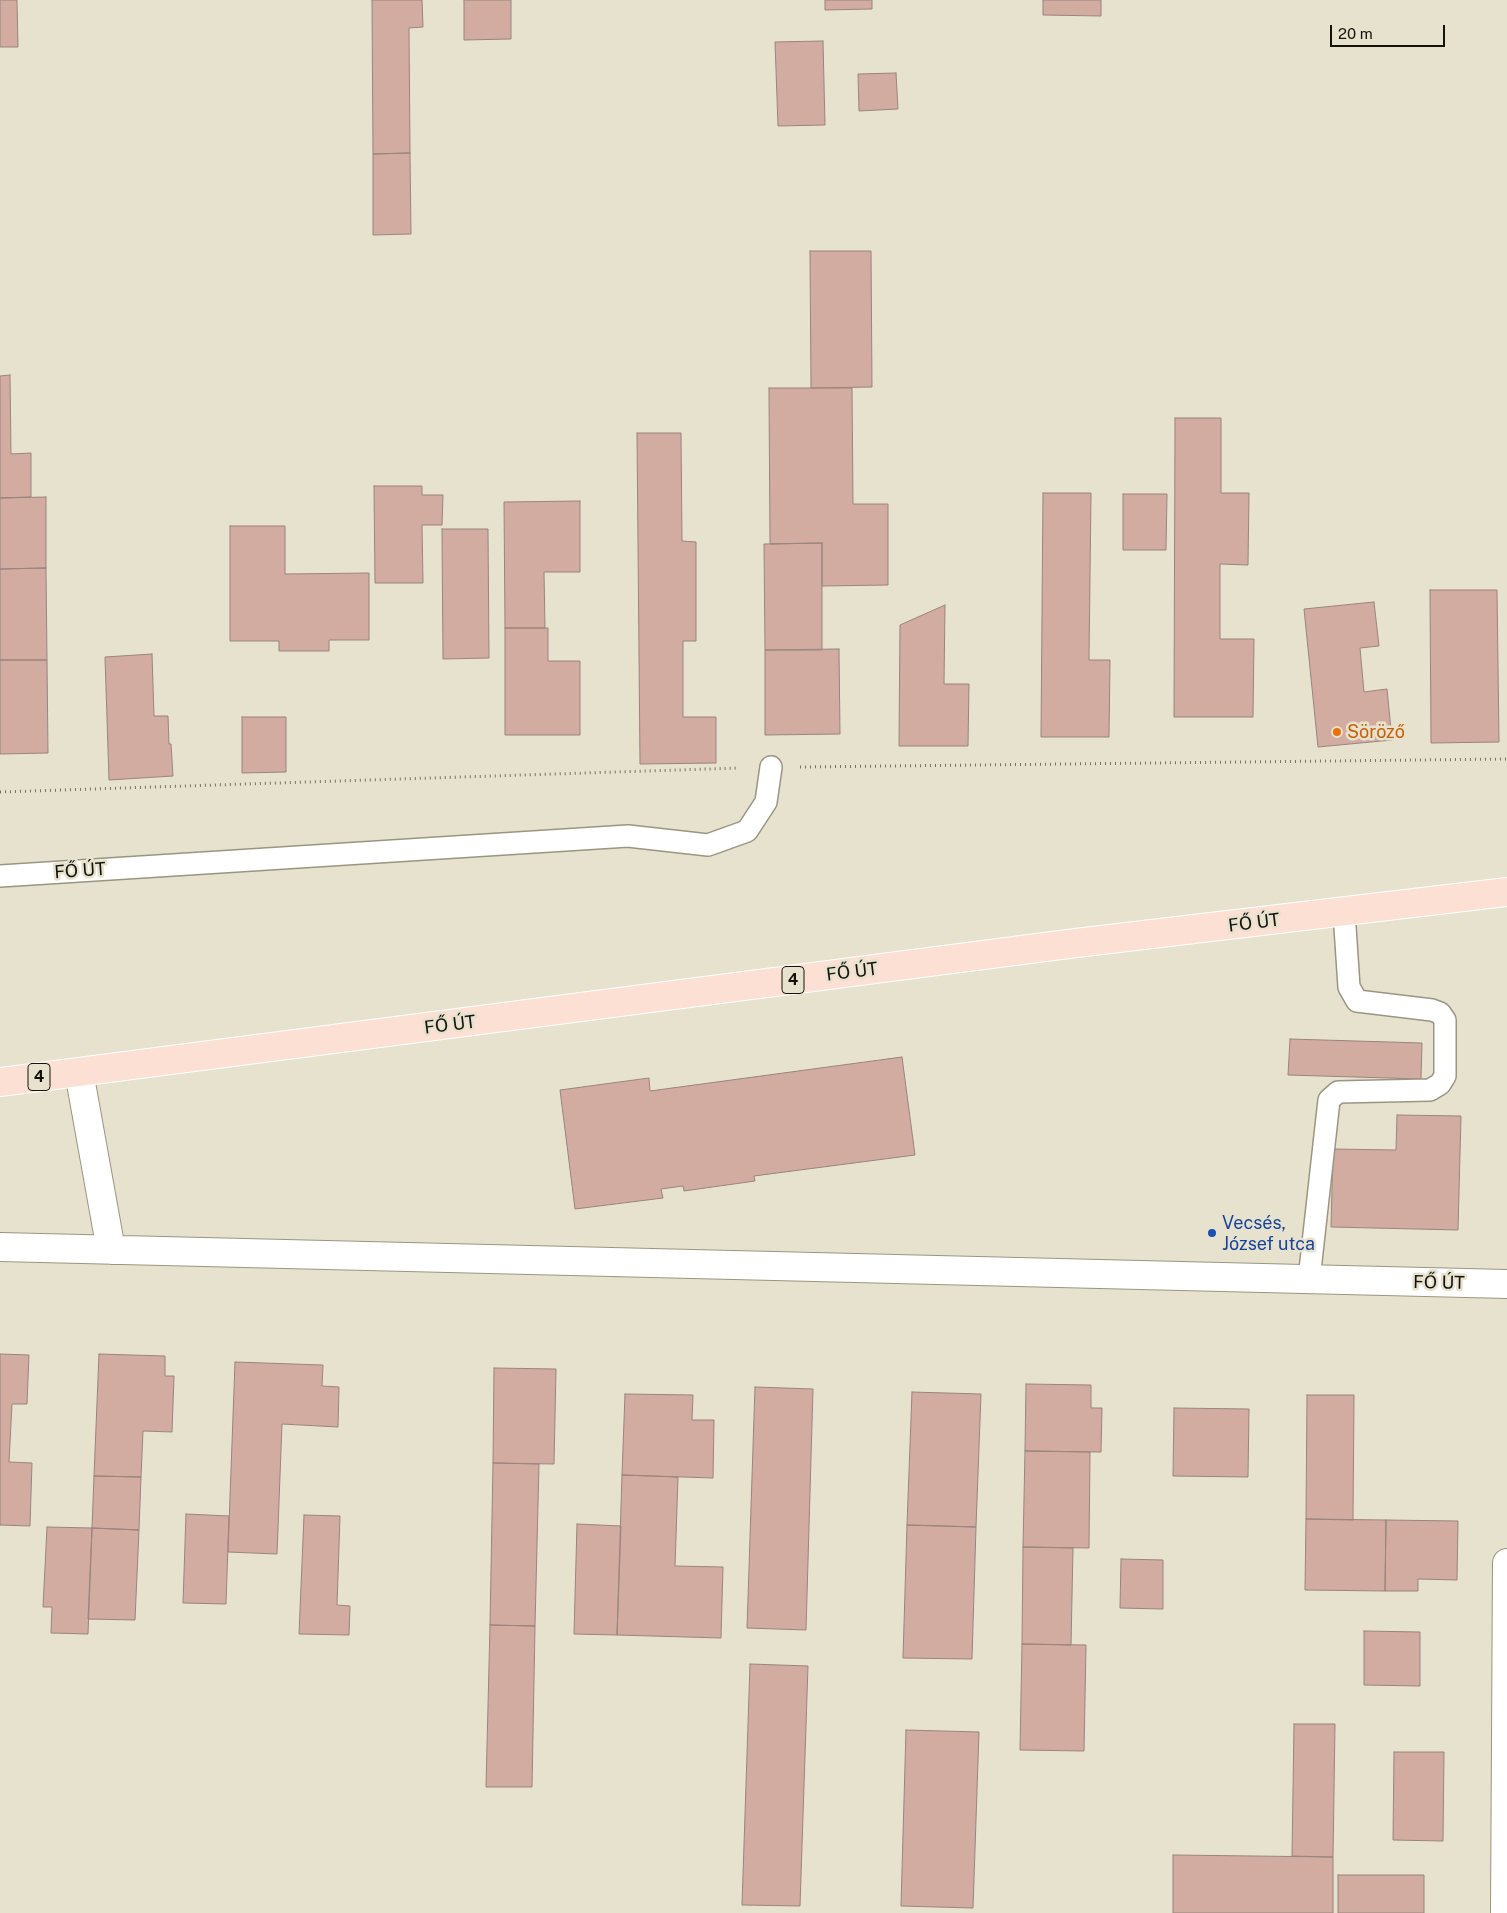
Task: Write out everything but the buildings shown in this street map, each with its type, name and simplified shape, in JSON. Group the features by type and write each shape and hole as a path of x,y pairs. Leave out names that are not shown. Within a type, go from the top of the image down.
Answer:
{"main road":[{"name":"FŐ ÚT","path":"0,1082 1076,943 1507,892"}],"street":[{"path":"79,1072 111,1250"},
{"name":"FŐ ÚT","path":"0,1248 1507,1284"},
{"path":"1505,1913 1507,1563"}],"lane":[{"name":"FŐ ÚT","path":"0,876 628,836 708,845 747,831 766,802 771,767"},
{"path":"1309,1279 1329,1100 1338,1092 1430,1090 1440,1084 1445,1076 1445,1020 1440,1013 1432,1010 1357,1002 1348,987 1344,912"}],"place":[{"name":"Söröző","path":"1337,732"},
{"name":"Vecsés, József utca","path":"1212,1233"}]}
